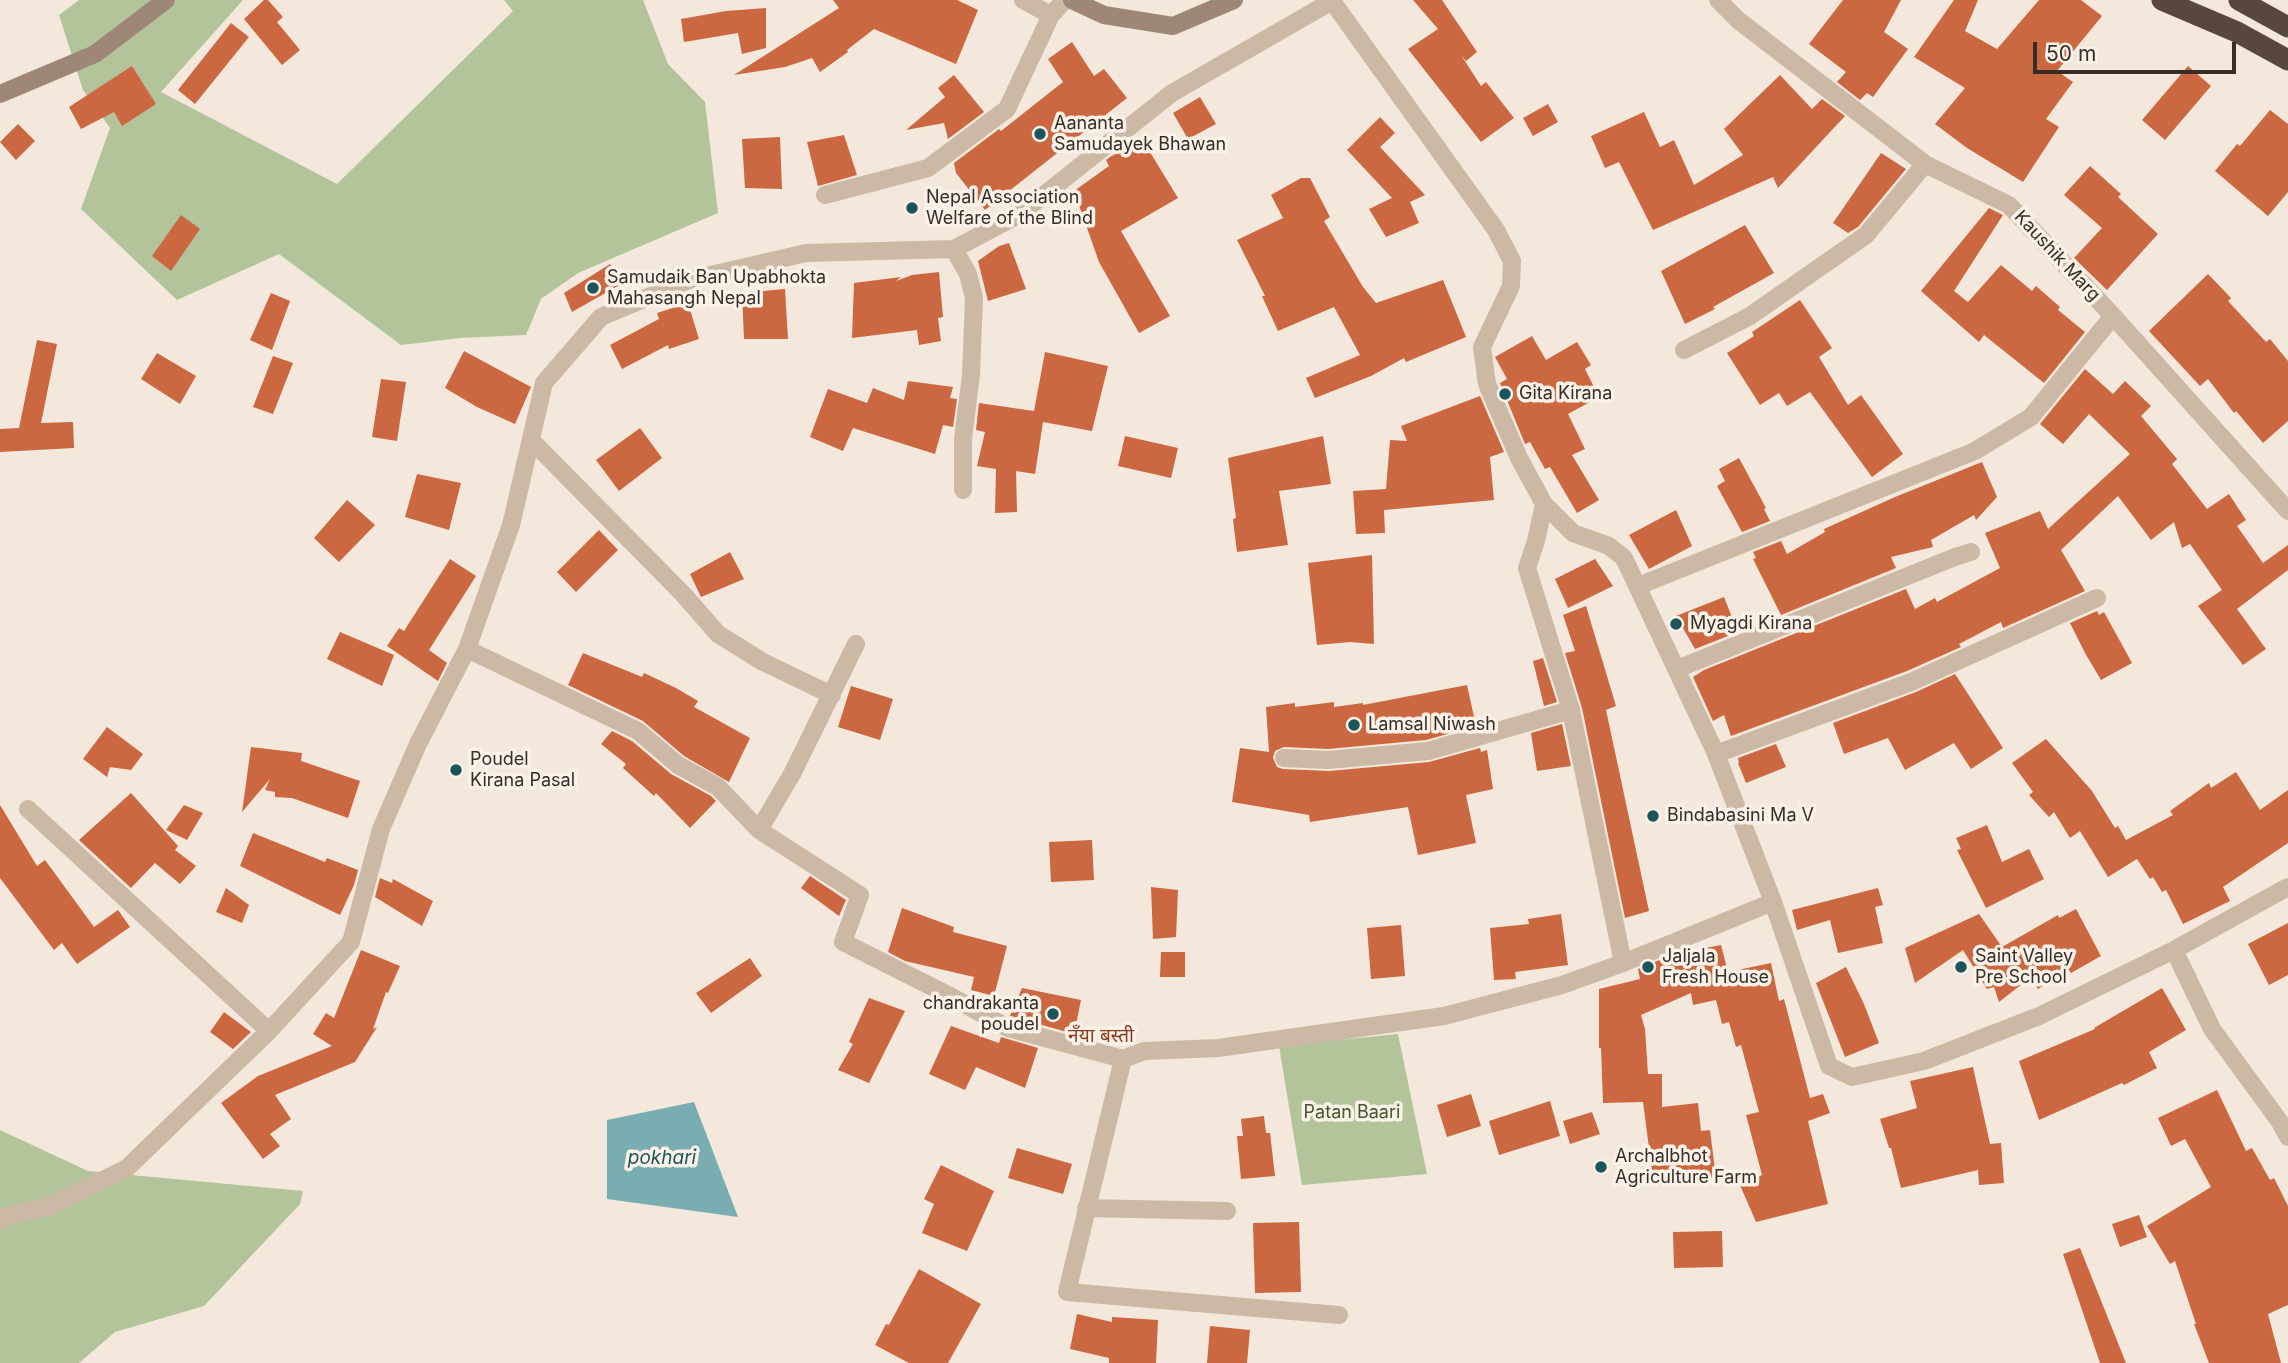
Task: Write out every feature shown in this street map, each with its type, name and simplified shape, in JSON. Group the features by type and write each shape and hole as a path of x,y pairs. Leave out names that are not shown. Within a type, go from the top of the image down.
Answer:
{"highway":[{"path":"2162,0 2237,32 2288,60"},
{"path":"2239,0 2288,27"}],"street":[{"path":"0,94 95,54 166,0"},
{"path":"1023,0 1051,15"},
{"path":"825,195 928,168 1007,109 1051,15 1065,0"},
{"path":"1072,0 1104,15 1173,26 1234,0"},
{"name":"Kaushik Marg","path":"1718,0 1738,20 1925,164 2009,205 2288,511"},
{"path":"0,1220 6,1216 48,1208 128,1168 269,1031 351,942 381,829 418,744 467,649 511,525 544,383 601,317 689,280 806,253 954,248 1020,214 1172,93 1333,1 1496,230 1512,261 1511,286 1482,347 1487,384 1519,458 1544,504 1573,533 1609,546 1624,558 1716,754 1773,902 1829,1066 1853,1077 1924,1061 2039,1016 2174,950 2288,887"},
{"path":"1684,350 1749,316 1866,235 1925,164"},
{"path":"954,248 968,274 974,298 971,375 963,439 963,490"},
{"path":"1638,586 1975,451 2031,417 2113,316"},
{"path":"531,440 683,594 718,634 763,662 832,695"},
{"path":"1544,504 1527,569 1571,710 1623,963"},
{"path":"1677,669 1971,552"},
{"path":"1716,754 1911,682 2097,598"},
{"path":"759,830 792,774 856,644"},
{"path":"467,649 638,731 678,765 718,787 759,830 860,895 843,942 1008,1028 1123,1059 1144,1051 1218,1048 1444,1016 1562,985 1773,902"},
{"path":"1284,758 1328,760 1428,751 1571,710"},
{"path":"28,809 269,1031"},
{"path":"2174,950 2212,1029 2288,1137"},
{"path":"1123,1059 1067,1292 1339,1315"},
{"path":"1086,1208 1227,1211"}],"green space":[{"path":"79,0 243,0 161,92 337,184 513,11 504,0 643,0 668,64 705,102 718,213 578,273 541,299 526,335 460,338 401,345 279,254 177,300 81,209 110,128 83,90 59,15"},
{"name":"Patan Baari","path":"1398,1034 1427,1174 1302,1185 1279,1046"},
{"path":"0,1130 88,1171 303,1191 300,1204 204,1306 115,1332 79,1363 0,1363"}],"water":[{"name":"pokhari","path":"694,1102 738,1217 607,1199 607,1120"}],"building":[{"path":"264,0 268,0 283,17 277,22 300,50 282,65 244,19"},
{"path":"833,0 957,0 978,10 956,64 874,29 820,72 812,58 785,67 734,75 839,8"},
{"path":"1413,0 1442,0 1477,52 1466,61 1461,55 1481,86 1486,82 1514,118 1481,142 1408,49 1438,29"},
{"path":"1843,0 1901,0 1884,32 1908,49 1873,97 1867,93 1860,100 1837,82 1846,72 1809,44"},
{"path":"1954,0 1978,0 1965,31 1997,49 2039,0 2081,0 2102,16 2057,71 2073,82 2046,119 2059,127 2023,182 1967,148 1935,124 1965,88 1914,57"},
{"path":"766,8 766,48 742,54 738,33 684,42 681,19 726,11"},
{"path":"231,23 249,37 195,104 178,90"},
{"name":"Aananta Samudayek Bhawan","path":"1072,42 1094,76 1104,69 1127,98 985,210 956,173 954,163 999,129 1001,131 1063,82 1048,59"},
{"path":"132,66 156,104 122,126 114,112 81,129 69,107"},
{"path":"2188,66 2211,86 2165,140 2142,120"},
{"path":"954,75 984,112 948,139 944,123 906,130 945,97 938,88"},
{"path":"1780,75 1812,109 1822,99 1845,116 1778,188 1773,177 1653,230 1619,162 1605,168 1591,136 1644,112 1660,147 1674,140 1694,185 1743,155 1724,129"},
{"path":"1200,97 1216,124 1188,139 1173,113"},
{"path":"1548,104 1558,122 1533,136 1523,118"},
{"path":"2270,110 2288,124 2288,192 2268,216 2215,171"},
{"path":"1380,117 1395,133 1380,147 1425,195 1410,202 1419,223 1386,237 1369,209 1392,198 1347,150"},
{"path":"18,124 35,141 16,160 0,142"},
{"path":"844,135 857,175 818,186 807,142"},
{"path":"780,137 782,189 745,188 742,139"},
{"path":"1142,139 1178,198 1121,231 1170,316 1139,333 1099,262 1074,191 1109,166 1106,160"},
{"path":"1881,153 1906,169 1858,227 1848,233 1833,223"},
{"path":"2090,166 2121,194 2118,197 2158,234 2107,290 2074,258 2102,228 2064,195"},
{"path":"1301,178 1310,178 1330,217 1324,221 1363,287 1376,303 1443,280 1466,337 1406,362 1404,358 1371,376 1315,398 1306,378 1360,355 1334,307 1278,331 1262,296 1265,296 1237,240 1283,218 1271,195"},
{"path":"1989,208 2003,215 1954,291 1968,302 2001,265 2032,291 2036,286 2060,307 2058,310 2085,332 2044,383 1984,335 1979,342 1921,291"},
{"path":"181,215 200,229 171,271 152,256"},
{"path":"1745,225 1774,273 1685,324 1661,271"},
{"path":"1009,243 1026,289 988,301 978,261 999,246"},
{"name":"Samudaik Ban Upabhokta Mahasangh Nepal","path":"610,264 623,283 572,312 564,293"},
{"path":"939,272 943,317 938,318 941,341 919,345 917,330 852,338 854,283 901,277 896,281 912,275"},
{"path":"2208,274 2231,298 2228,301 2266,342 2270,339 2288,361 2288,421 2263,443 2236,411 2234,413 2208,379 2200,386 2149,331"},
{"path":"785,289 788,339 744,339 742,293"},
{"path":"271,293 290,301 272,350 250,340"},
{"path":"1800,300 1832,348 1819,357 1848,405 1861,395 1903,454 1872,477 1810,392 1787,406 1779,393 1760,405 1727,353 1754,336 1752,332"},
{"path":"688,303 699,339 669,349 668,345 622,369 610,345 659,319 657,313"},
{"path":"1532,336 1546,360 1577,342 1591,365 1585,369 1599,397 1568,414 1585,449 1572,455 1599,500 1577,513 1550,467 1545,469 1530,442 1525,444 1500,383 1507,379 1495,357"},
{"path":"37,340 57,344 41,423 73,422 74,448 0,452 0,429 19,428"},
{"path":"464,351 531,387 515,424 477,407 445,388"},
{"path":"1045,352 1108,366 1092,431 1043,422 1035,474 1016,471 1017,512 995,513 996,469 977,466 985,432 976,430 979,403 1034,411"},
{"path":"157,353 196,376 180,404 141,379"},
{"path":"273,356 293,363 273,414 253,407"},
{"path":"2085,369 2113,394 2125,381 2151,406 2141,416 2177,459 2172,464 2207,509 2229,494 2246,520 2237,526 2263,563 2288,545 2288,570 2237,609 2266,649 2243,665 2198,606 2222,590 2190,544 2182,548 2174,522 2151,540 2118,496 2061,550 2085,591 2003,628 2001,622 1959,644 1961,647 1907,671 1731,736 1724,715 1713,721 1693,677 1704,670 1906,589 1915,609 1935,598 1937,602 2000,568 1985,533 2040,511 2048,529 2130,454 2089,414 2063,444 2040,424"},
{"path":"381,379 406,382 397,441 372,437"},
{"path":"908,381 953,387 950,398 957,399 953,427 943,425 935,454 853,428 843,451 810,437 828,389 867,403 873,388 904,400"},
{"path":"1480,396 1504,452 1490,457 1494,500 1384,510 1385,533 1356,534 1353,491 1386,489 1390,440 1407,441 1401,426"},
{"path":"640,428 662,458 619,491 596,460"},
{"path":"1125,436 1178,448 1171,478 1118,466"},
{"path":"1323,436 1331,484 1279,491 1288,545 1237,552 1233,519 1236,518 1228,458"},
{"path":"1739,458 1766,508 1764,509 1770,521 1742,532 1717,486 1725,481 1719,469"},
{"path":"1982,462 1997,497 1976,520 1974,515 1931,540 1933,547 1891,557 1896,568 1781,615 1753,559 1756,558 1753,552 1781,541 1787,554 1825,532 1824,529"},
{"path":"417,474 461,483 449,530 405,517"},
{"path":"347,500 375,525 339,562 314,538"},
{"path":"1676,510 1692,546 1649,569 1629,535"},
{"path":"599,530 618,550 576,592 557,572"},
{"path":"730,552 744,579 701,597 690,574"},
{"path":"1372,555 1374,644 1350,642 1317,645 1308,563"},
{"path":"450,559 476,576 429,650 447,663 438,681 387,646 399,628 404,631"},
{"path":"1595,559 1613,586 1568,608 1555,579"},
{"path":"1724,597 1738,632 1695,649 1676,616"},
{"path":"1586,606 1616,706 1606,710 1649,911 1625,918 1582,708 1565,653 1575,651 1563,615"},
{"path":"2097,611 2099,615 2104,612 2132,663 2101,680 2070,623"},
{"path":"340,632 394,655 382,686 327,659"},
{"path":"583,653 642,677 644,673 676,688 698,701 694,707 750,738 729,782 684,756 643,721 568,685"},
{"path":"1543,658 1557,702 1544,706 1533,661"},
{"path":"1955,674 2003,748 1971,769 1954,743 1905,770 1888,738 1844,754 1833,723 1916,692"},
{"path":"1467,685 1476,726 1426,740 1328,749 1284,747 1275,751 1273,758 1277,767 1283,769 1329,771 1429,762 1480,748 1481,752 1487,750 1493,789 1466,795 1476,843 1418,855 1408,807 1310,822 1309,815 1232,802 1240,748 1269,752 1266,707 1295,703 1295,707 1334,702 1334,707 1363,705"},
{"path":"851,686 893,699 880,740 838,727"},
{"path":"1562,724 1571,766 1537,771 1531,733"},
{"path":"107,727 143,754 131,770 110,767 107,777 83,759"},
{"path":"612,731 632,741 671,774 716,801 690,828 656,793 654,796 623,768 626,764 601,744"},
{"path":"2046,739 2092,791 2115,828 2118,826 2126,840 2173,815 2170,811 2209,783 2211,788 2236,772 2260,810 2288,790 2288,843 2223,887 2230,901 2183,924 2166,890 2162,892 2137,859 2108,877 2080,831 2070,838 2054,812 2049,817 2029,795 2033,792 2012,763"},
{"path":"1776,744 1786,767 1746,783 1738,758"},
{"path":"251,747 302,753 301,761 360,781 348,818 292,798 275,797 275,792 265,790 270,779 242,812"},
{"path":"131,793 178,846 175,850 196,866 180,884 155,863 131,888 79,840"},
{"path":"0,805 37,866 45,860 94,927 118,910 130,927 77,964 62,943 54,950 0,878"},
{"path":"184,805 203,813 187,840 166,830"},
{"path":"1987,825 2002,862 2029,849 2044,879 1986,908 1957,850 1961,849 1956,838"},
{"path":"253,833 325,862 327,858 358,870 340,915 240,866"},
{"path":"1092,840 1094,880 1051,882 1049,842"},
{"path":"810,876 846,900 839,916 801,888"},
{"path":"380,878 392,883 393,879 433,901 422,926 375,897"},
{"path":"1151,887 1178,890 1176,937 1153,939"},
{"path":"226,888 249,905 242,923 216,912"},
{"path":"1878,888 1883,905 1875,907 1883,943 1838,953 1830,920 1797,930 1792,910"},
{"path":"902,908 954,927 953,932 1007,946 994,996 971,990 974,977 905,961 888,952"},
{"path":"2076,909 2101,956 2071,973 2069,970 2038,989 2031,977 1999,1002 1994,987 1987,989 1963,950 1915,983 1905,948 1979,914 2002,947 2058,915 2059,918"},
{"path":"1561,914 1568,965 1515,972 1516,979 1494,980 1490,928 1529,924 1528,919"},
{"path":"2288,923 2288,975 2269,985 2248,944"},
{"path":"1401,925 1405,976 1371,979 1367,928"},
{"path":"1721,945 1728,972 1771,963 1779,1001 1784,999 1810,1098 1823,1094 1830,1113 1808,1121 1828,1204 1756,1222 1740,1185 1762,1175 1746,1115 1759,1112 1741,1045 1736,1047 1729,1022 1722,1024 1716,1000 1693,1005 1691,993 1641,1015 1645,1029 1648,1074 1662,1074 1662,1107 1698,1103 1701,1131 1710,1130 1716,1178 1654,1186 1643,1102 1603,1103 1599,989 1640,979 1638,969 1674,954"},
{"path":"361,950 400,966 388,993 386,992 373,1029 377,1027 355,1062 275,1095 291,1119 270,1134 280,1146 263,1159 221,1103 258,1076 332,1046 313,1034 326,1013 334,1018"},
{"path":"1161,952 1185,952 1185,977 1160,977"},
{"path":"750,958 762,976 711,1013 696,993"},
{"path":"1846,967 1879,1043 1845,1057 1816,983"},
{"name":"chandrakanta poudel","path":"1022,988 1081,1000 1074,1034 1010,1016"},
{"path":"2162,988 2186,1030 2149,1052 2157,1068 2124,1085 2122,1083 2039,1120 2019,1061 2095,1029"},
{"path":"869,998 905,1011 869,1083 838,1070 853,1044 849,1042"},
{"path":"224,1012 251,1032 233,1049 210,1032"},
{"path":"951,1026 999,1043 1001,1037 1038,1048 1025,1088 976,1067 965,1090 929,1074"},
{"path":"1973,1067 1990,1144 2001,1143 2004,1183 1979,1185 1978,1170 1901,1188 1880,1119 1917,1108 1910,1081"},
{"path":"2217,1090 2246,1151 2252,1148 2270,1180 2274,1178 2288,1206 2288,1305 2268,1314 2281,1363 2209,1363 2175,1261 2170,1264 2147,1226 2211,1187 2185,1139 2171,1146 2158,1118"},
{"path":"1471,1094 1481,1126 1447,1137 1437,1105"},
{"path":"1550,1101 1560,1136 1499,1155 1489,1121"},
{"path":"1592,1112 1600,1134 1570,1144 1563,1121"},
{"path":"1264,1116 1266,1133 1270,1133 1275,1176 1241,1179 1237,1136 1243,1136 1241,1119"},
{"path":"1017,1148 1072,1164 1063,1194 1008,1178"},
{"path":"941,1165 994,1191 967,1251 922,1233 934,1204 924,1199"},
{"path":"2139,1215 2147,1237 2120,1247 2112,1224"},
{"path":"1299,1222 1301,1292 1255,1293 1253,1223"},
{"path":"1722,1231 1723,1267 1674,1268 1673,1232"},
{"path":"2080,1248 2126,1363 2100,1363 2063,1254"},
{"path":"919,1269 981,1304 948,1363 909,1363 875,1345"},
{"path":"1077,1314 1112,1322 1112,1317 1158,1320 1156,1363 1109,1363 1109,1358 1070,1349"},
{"path":"1210,1326 1250,1330 1247,1363 1207,1363"}],"place":[{"name":"Aananta Samudayek Bhawan","path":"1040,134"},
{"name":"Nepal Association Welfare of the Blind","path":"912,208"},
{"name":"Samudaik Ban Upabhokta Mahasangh Nepal","path":"593,288"},
{"name":"Gita Kirana","path":"1505,394"},
{"name":"Myagdi Kirana","path":"1676,624"},
{"name":"Lamsal Niwash","path":"1354,725"},
{"name":"Poudel Kirana Pasal","path":"456,770"},
{"name":"Bindabasini Ma V","path":"1653,816"},
{"name":"Jaljala Fresh House","path":"1648,967"},
{"name":"Saint Valley Pre School","path":"1961,967"},
{"name":"chandrakanta poudel","path":"1053,1014"},
{"name":"Archalbhot Agriculture Farm","path":"1601,1167"}],"district":[{"name":"नँया बस्ती","path":"1101,1036"}]}
